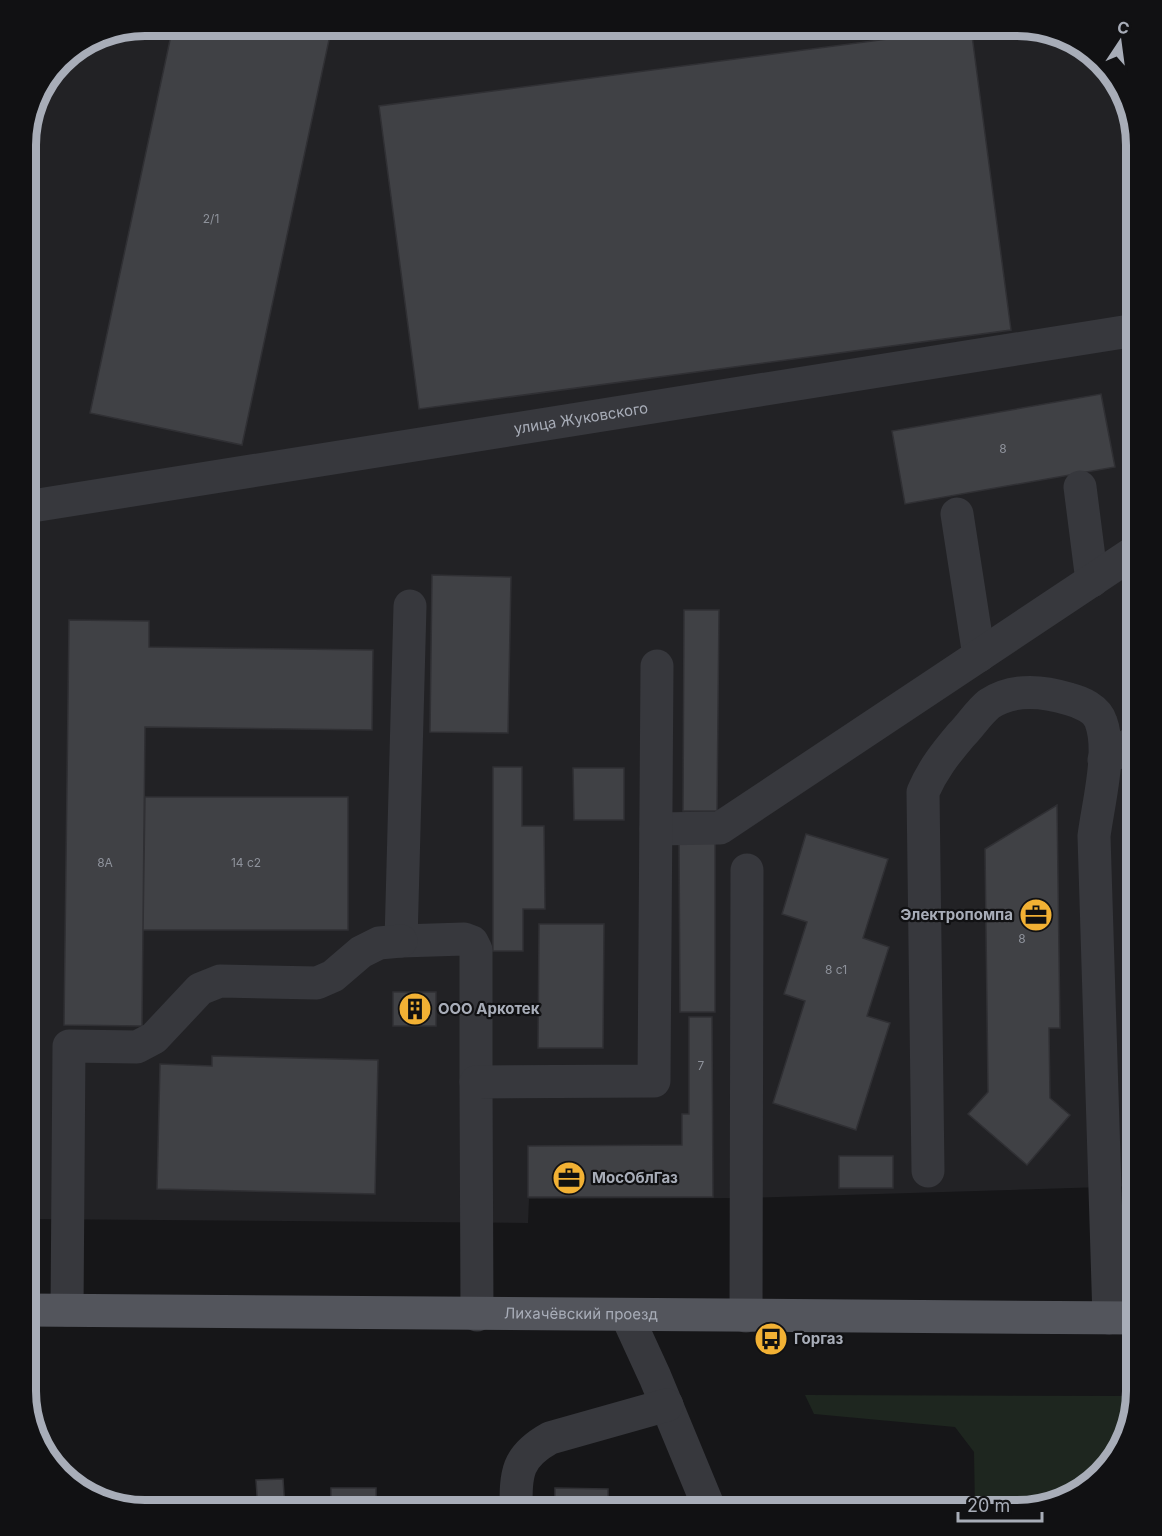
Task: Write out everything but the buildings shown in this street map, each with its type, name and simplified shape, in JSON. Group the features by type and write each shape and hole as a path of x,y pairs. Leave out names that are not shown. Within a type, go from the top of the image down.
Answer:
{"main road":[{"name":"Лихачёвский проезд","path":"36,1310 1123,1318"}],"street":[{"name":"улица Жуковского","path":"36,505 1126,332"},
{"path":"1080,487 1092,581"},
{"path":"957,514 979,656"},
{"path":"656,829 720,828 1126,558"},
{"path":"401,941 410,606"},
{"path":"476,1082 654,1081 657,666"},
{"path":"928,1171 923,792 936,764 988,705 1009,695 1030,692 1054,694 1093,710 1101,721 1104,760 1094,836 1123,1318"},
{"path":"1104,760 1126,747"},
{"path":"746,1316 747,870"},
{"path":"67,1310 69,1046 137,1047 154,1038 200,989 220,981 317,983 333,976 361,952 379,943 464,939 472,942 476,950 477,1315"},
{"path":"627,1316 706,1500"},
{"path":"517,1500 519,1465 536,1446 550,1438 667,1405"}],"shaded area":[{"path":"138,36 1024,36 1059,44 1083,59 1090,65 1090,72 1098,72 1108,84 1120,110 1126,145 1126,1186 747,1198 529,1199 528,1223 36,1219 36,138 44,103 54,84 84,54 103,44"},
{"path":"805,1395 1126,1396 1118,1433 1111,1446 1089,1473 1059,1492 1017,1500 975,1500 974,1452 955,1427 814,1414"},
{"path":"123,1497 192,1500 145,1500"}],"place":[{"name":"Электропомпа","path":"1036,915"},
{"name":"ООО Аркотек","path":"415,1009"},
{"name":"МосОблГаз","path":"569,1178"},
{"name":"Горгаз","path":"771,1339"}]}
